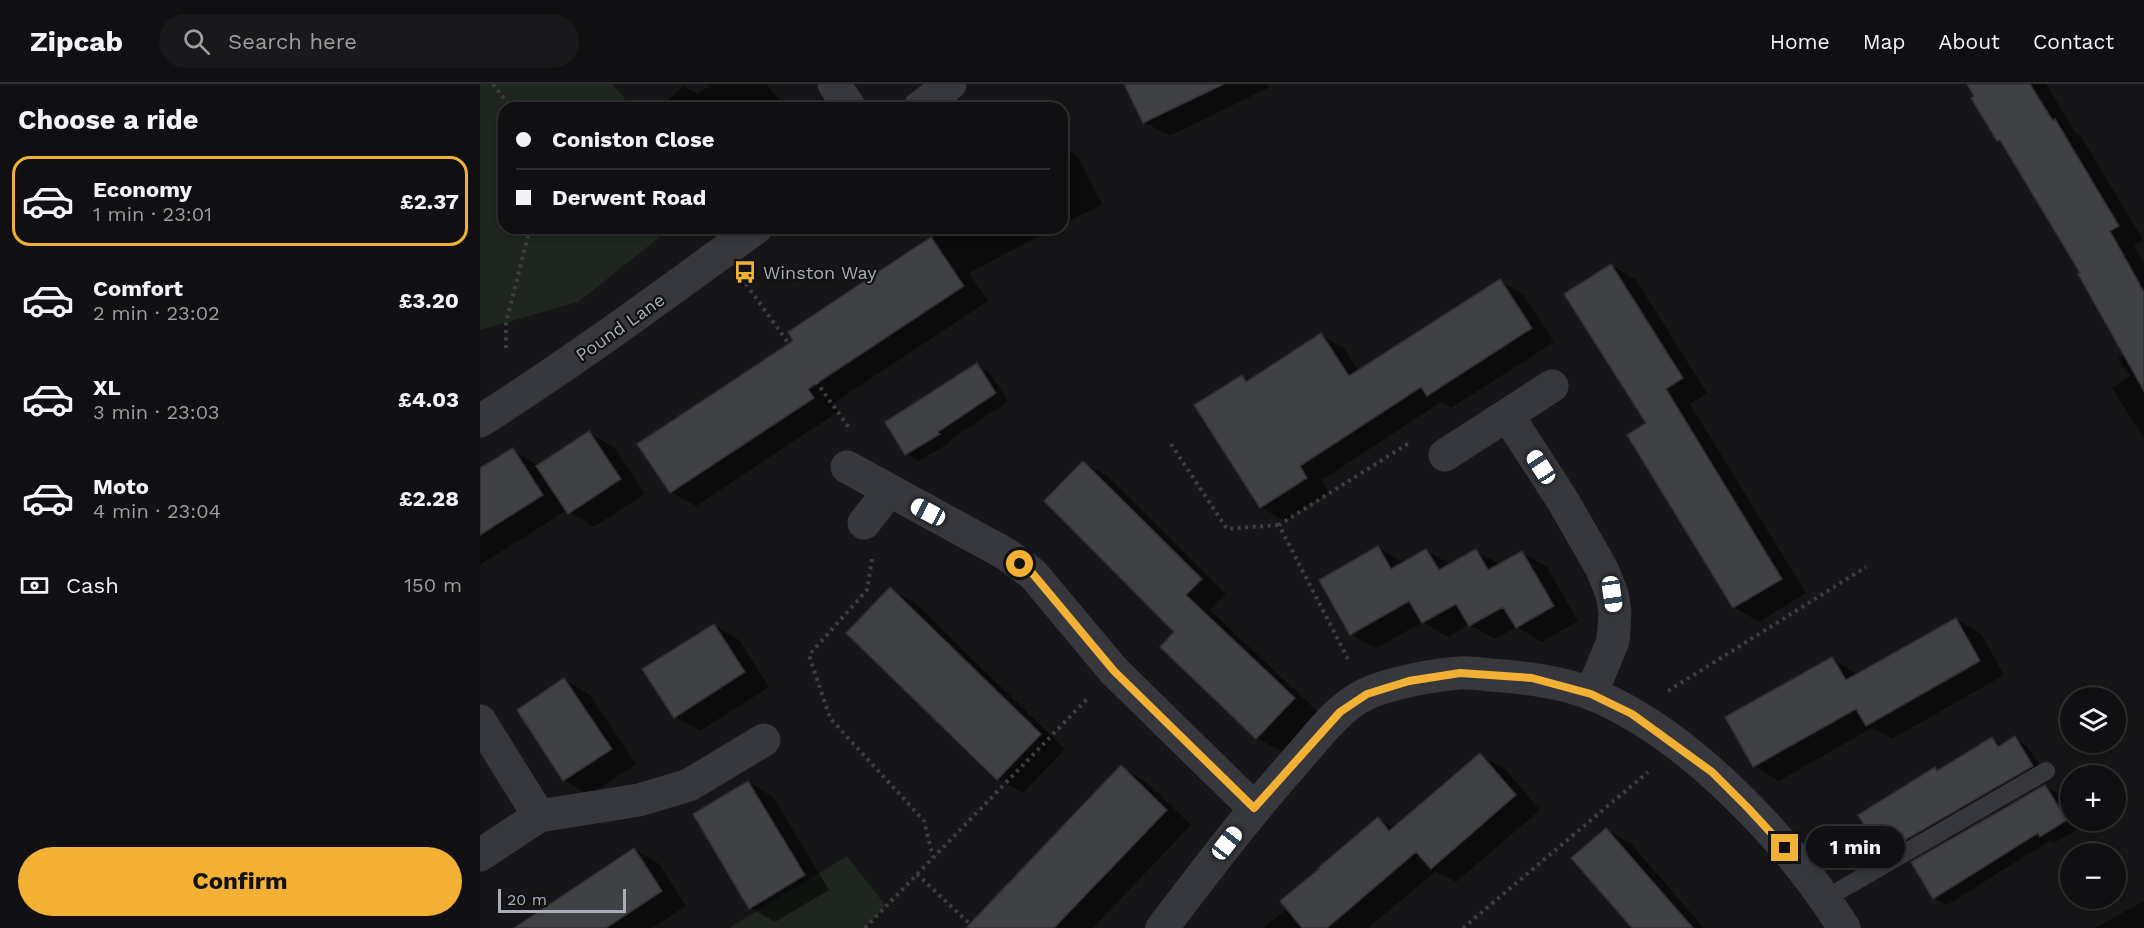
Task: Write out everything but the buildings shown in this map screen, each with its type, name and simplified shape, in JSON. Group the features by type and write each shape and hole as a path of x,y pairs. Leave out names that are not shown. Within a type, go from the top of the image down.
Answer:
{"street":[{"path":"834,84 846,102"},
{"path":"926,102 950,84"},
{"name":"Pound Lane","path":"480,421 535,387 748,234"},
{"path":"1446,454 1552,386"},
{"path":"1508,416 1563,501 1602,569 1612,594 1615,612 1613,641 1591,694"},
{"path":"847,467 1006,554 1033,574 1114,671 1254,808"},
{"path":"864,523 889,491"},
{"path":"1162,928 1254,808 1340,712 1367,694 1409,681 1460,673 1532,678 1591,694 1632,714 1712,772 1748,808 1785,848 1825,899 1844,928"},
{"path":"480,721 539,816"},
{"path":"480,855 539,816 663,794 689,785 764,740"}],"lane":[{"path":"1825,899 2046,771"}],"path":[{"path":"493,84 506,102"},
{"path":"506,348 506,322 528,234"},
{"path":"722,252 853,434"},
{"path":"1171,444 1227,529 1279,525 1412,441 1446,454"},
{"path":"1279,525 1367,694"},
{"path":"873,554 867,590 809,655 830,718 924,821 933,857"},
{"path":"1632,714 1866,567"},
{"path":"865,928 1114,671"},
{"path":"1462,928 1679,747"},
{"path":"917,874 974,928"}],"shaded area":[{"path":"480,84 612,84 628,102 498,102 498,234 663,234 578,302 480,330"},
{"path":"847,856 886,906 865,928 729,928"}],"place":[{"name":"Winston Way","path":"745,272"}],"route":[{"path":"1020,564 1033,574 1056,600 1114,671 1254,808 1340,712 1367,694 1409,681 1460,673 1532,678 1591,694 1632,714 1712,772 1785,848"}]}
